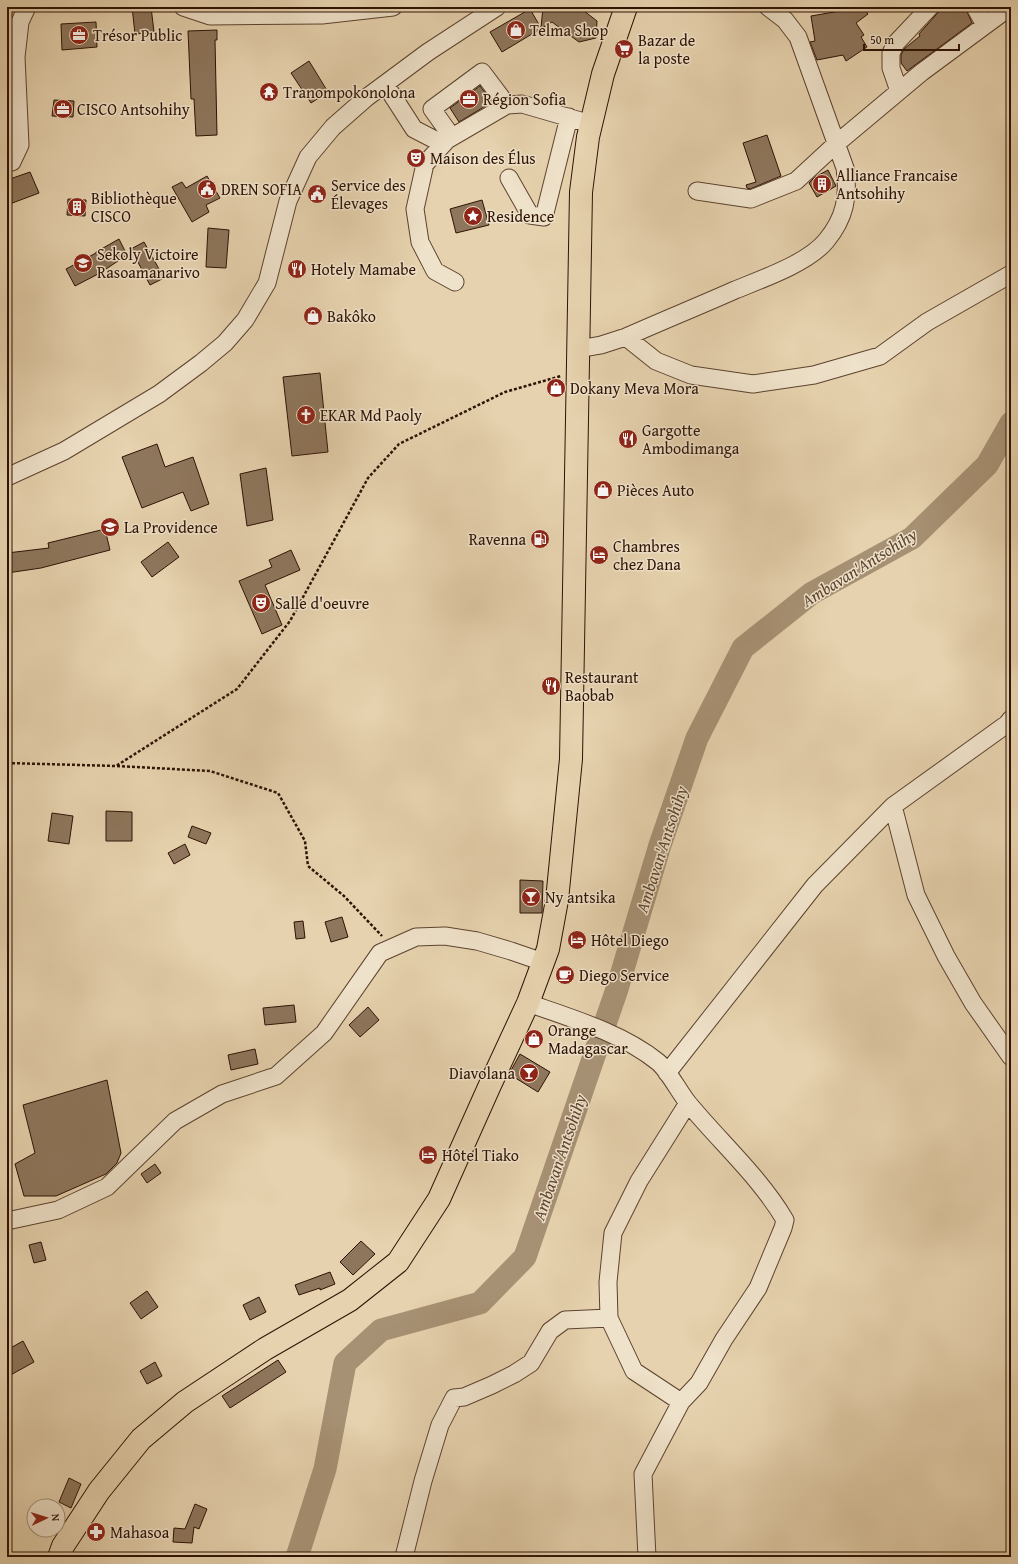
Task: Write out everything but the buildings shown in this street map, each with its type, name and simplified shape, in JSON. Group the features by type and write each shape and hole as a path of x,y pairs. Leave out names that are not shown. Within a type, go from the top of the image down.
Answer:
{"main road":[{"path":"59,1557 63,1546 99,1491 141,1439 185,1402 265,1349 350,1300 398,1262 439,1199 528,1003 548,949 557,900 571,759 581,192 588,137 603,74 626,7"}],"street":[{"path":"7,163 12,162 20,145 16,58 20,22 27,7"},
{"path":"183,7 210,16 244,11 321,11 393,7"},
{"path":"7,477 64,451 159,394 225,343 245,320 267,283 288,201 308,157 333,126 384,84 428,52 497,7"},
{"path":"578,349 602,345 626,336 792,266 825,242 842,218 846,202 847,185 845,168 798,36 785,20 768,7"},
{"path":"899,91 891,68 890,54 896,43 930,7"},
{"path":"975,7 985,25"},
{"path":"696,191 750,199 796,182 836,144 899,91 1010,7"},
{"path":"448,141 432,109 482,72 507,105"},
{"path":"384,84 414,129 448,141"},
{"path":"455,282 435,271 420,242 415,209 425,164 448,141 507,105 522,104 591,124"},
{"path":"508,178 530,215 544,217 569,118"},
{"path":"626,336 656,361 691,374 753,384 814,375 880,356 927,322 1011,274"},
{"path":"667,1073 814,885 893,806 1010,723"},
{"path":"893,806 916,895 946,956 973,1003 1011,1057"},
{"path":"7,1221 58,1210 107,1187 175,1121 222,1094 276,1076 324,1033 380,952 416,937 445,936 477,941 511,950 543,962"},
{"path":"528,1003 579,1021 623,1039 659,1062 688,1103 739,1159 785,1220 758,1288 699,1382 681,1402 644,1474 647,1557"},
{"path":"681,1402 634,1371 609,1318 608,1282 613,1233 639,1181 688,1103"},
{"path":"404,1557 423,1481 440,1425 454,1398 464,1397 492,1386 531,1363 550,1331 565,1320 609,1318"}],"path":[{"path":"116,766 237,689 290,621 368,478 399,444 505,392 578,371"},
{"path":"7,763 210,770 278,793 305,841 308,866 344,896 392,947"}],"waterway":[{"name":"Ambavan'Antsohihy","path":"297,1557 325,1469 345,1363 381,1330 480,1303 525,1257 617,989 660,845 697,738 743,648 812,593 912,538 987,465 1011,423"}],"place":[{"name":"Telma Shop","path":"516,30"},
{"name":"Trésor Public","path":"79,35"},
{"name":"Bazar de la poste","path":"624,49"},
{"name":"Tranompokonolona","path":"269,92"},
{"name":"Région Sofia","path":"469,99"},
{"name":"CISCO Antsohihy","path":"63,109"},
{"name":"Maison des Élus","path":"416,158"},
{"name":"Alliance Francaise Antsohihy","path":"822,184"},
{"name":"DREN SOFIA","path":"207,189"},
{"name":"Service des Élevages","path":"317,194"},
{"name":"Bibliothèque CISCO","path":"77,207"},
{"name":"Residence","path":"473,216"},
{"name":"Sekoly Victoire Rasoamanarivo","path":"83,263"},
{"name":"Hotely Mamabe","path":"297,269"},
{"name":"Bakôko","path":"313,316"},
{"name":"Dokany Meva Mora","path":"556,388"},
{"name":"EKAR Md Paoly","path":"306,415"},
{"name":"Gargotte Ambodimanga","path":"628,439"},
{"name":"Pièces Auto","path":"603,490"},
{"name":"La Providence","path":"110,527"},
{"name":"Ravenna","path":"540,539"},
{"name":"Chambres chez Dana","path":"599,555"},
{"name":"Salle d'oeuvre","path":"261,603"},
{"name":"Restaurant Baobab","path":"551,686"},
{"name":"Ny antsika","path":"531,897"},
{"name":"Hôtel Diego","path":"577,940"},
{"name":"Diego Service","path":"565,975"},
{"name":"Orange Madagascar","path":"534,1039"},
{"name":"Diavolana","path":"529,1073"},
{"name":"Hôtel Tiako","path":"428,1155"},
{"name":"Mahasoa","path":"96,1532"}]}
